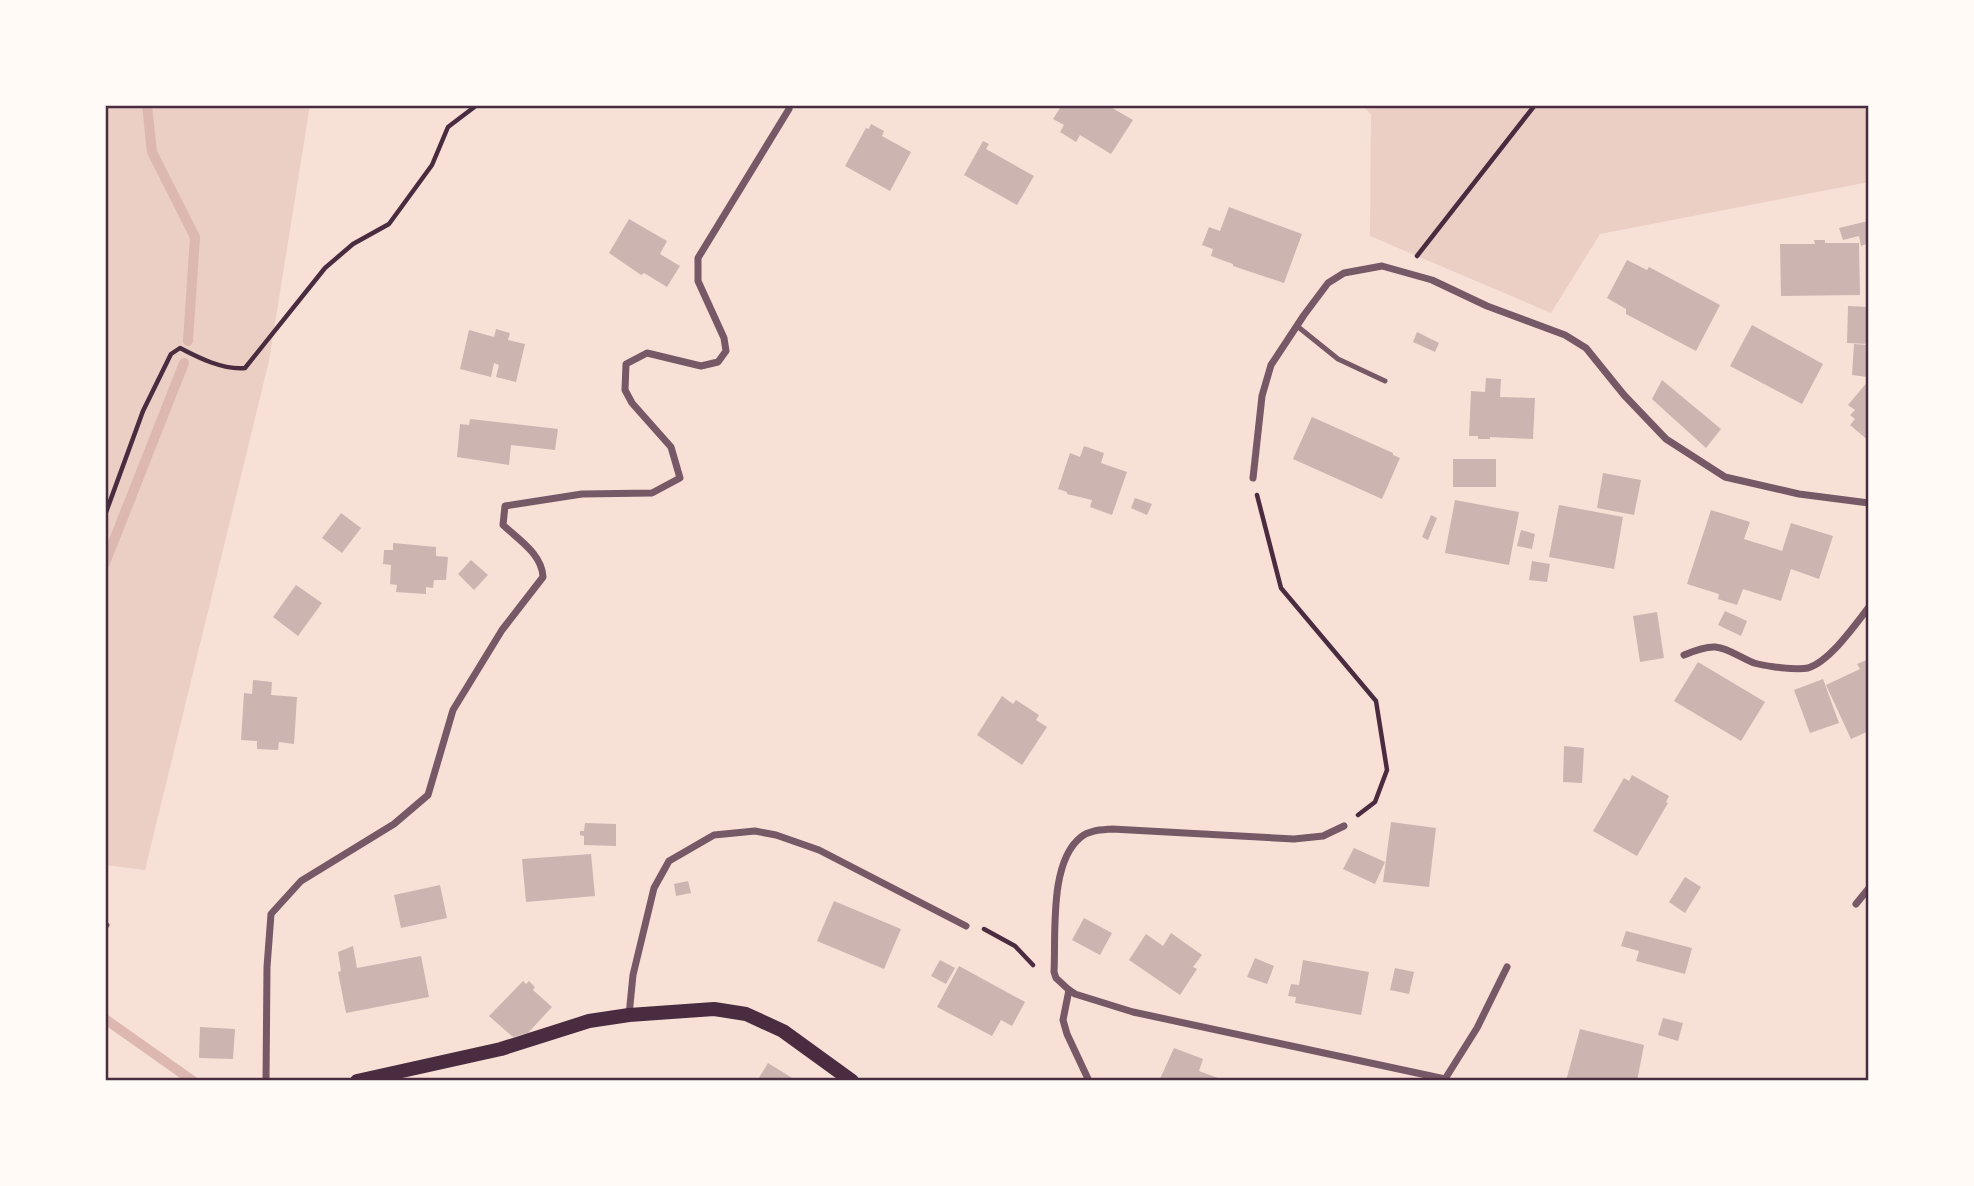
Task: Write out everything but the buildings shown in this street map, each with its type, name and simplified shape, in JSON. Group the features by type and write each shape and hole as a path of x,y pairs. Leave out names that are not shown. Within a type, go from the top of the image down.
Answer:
{"main road":[{"path":"357,1081 501,1049 589,1021 629,1015 714,1009 746,1014 783,1031 852,1081"}],"street":[{"path":"266,1081 267,967 271,914 301,881 394,824 428,795 453,710 502,630 543,577 542,565 537,558 503,525 505,506 582,495 652,494 680,478 671,447 632,403 625,390 626,364 647,353 701,366 718,362 726,351 724,338 698,281 698,258 789,109"},
{"path":"1253,478 1262,396 1271,365 1328,283 1344,273 1382,266 1432,280 1487,306 1575,341 1586,348 1623,395 1666,439 1725,477 1799,494 1869,503"},
{"path":"1684,655 1707,645 1725,649 1758,664 1789,669 1809,667 1827,655 1847,635 1869,607"},
{"path":"1344,826 1323,836 1294,839 1112,829 1094,830 1082,836 1068,850 1059,877 1054,972 1056,978 1075,994 1133,1012 1445,1079 1477,1028 1507,968"},
{"path":"629,1015 633,975 654,888 669,861 714,835 755,831 818,850 966,926"},
{"path":"1856,904 1869,888"},
{"path":"1069,990 1063,1020 1089,1081"}],"lane":[{"path":"1297,326 1338,359 1385,381"}],"path":[{"path":"105,515 143,411 170,354 180,348 197,357 233,369 245,368 325,268 353,244 389,224 432,165 448,127 477,105"},
{"path":"1404,272 1535,105"},
{"path":"1253,478 1281,588 1376,701 1387,770 1375,802 1344,826"},
{"path":"966,926 988,929 1015,946 1033,965 1054,972"}],"shaded area":[{"path":"105,105 310,105 269,361 145,870 105,865"},
{"path":"1361,105 1869,105 1869,182 1600,234 1551,313 1370,236 1371,114"}],"waterway":[{"path":"147,105 152,152 195,237 188,341"},
{"path":"105,563 184,363"},
{"path":"105,1019 193,1081"}]}
